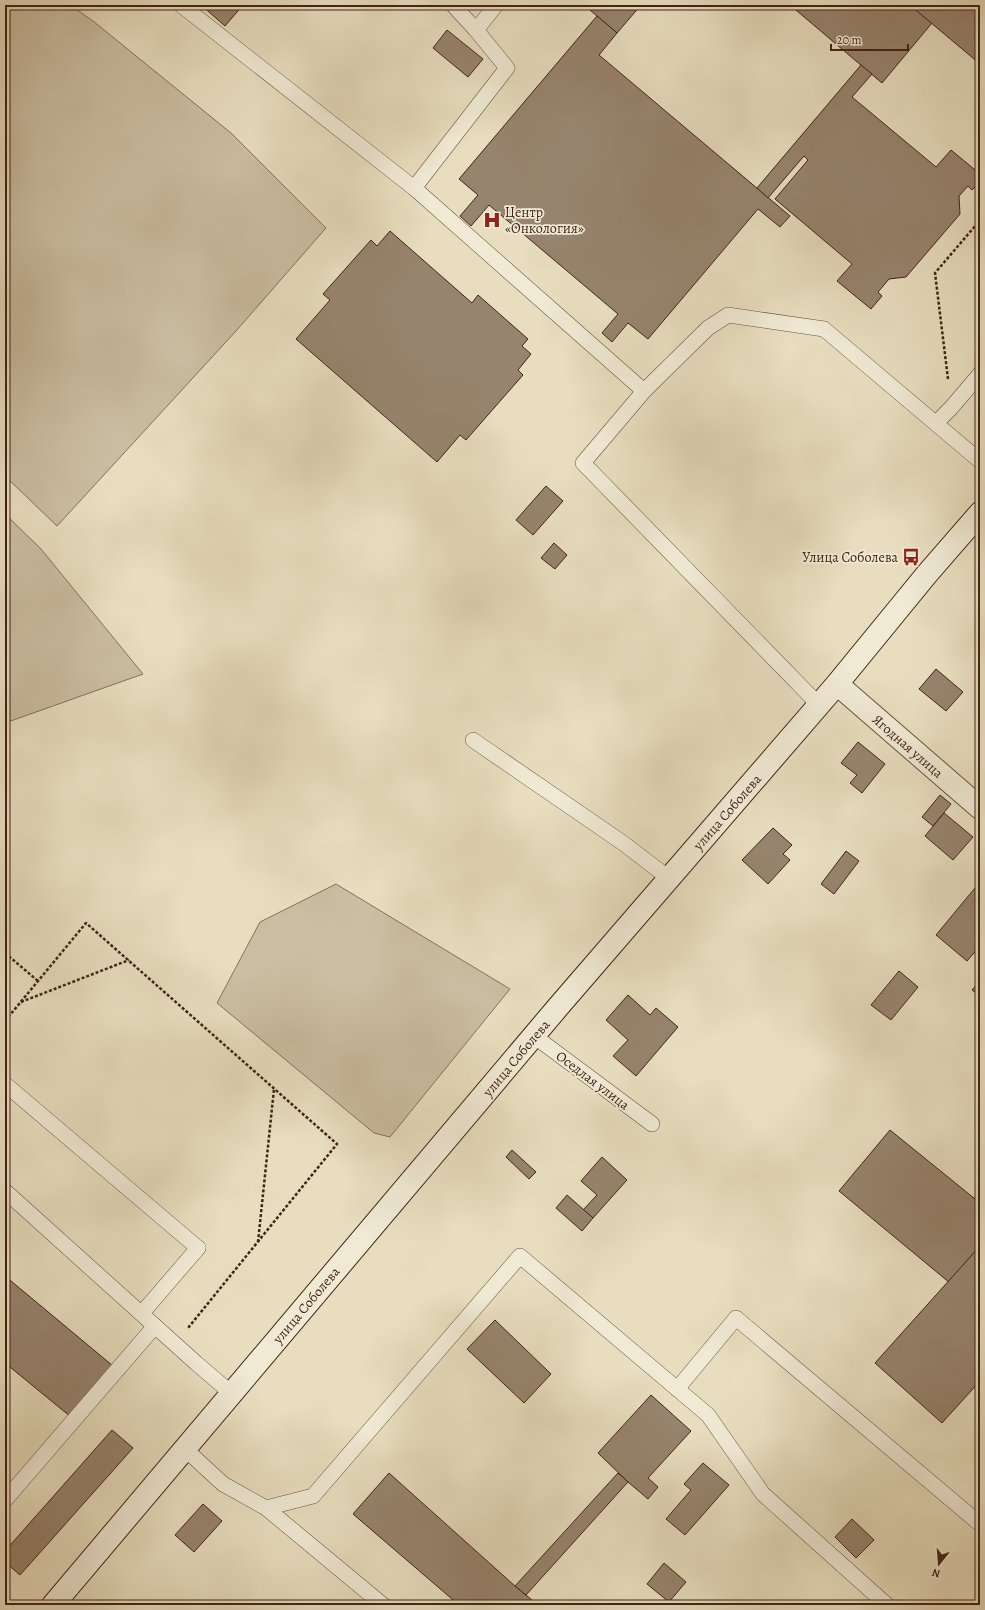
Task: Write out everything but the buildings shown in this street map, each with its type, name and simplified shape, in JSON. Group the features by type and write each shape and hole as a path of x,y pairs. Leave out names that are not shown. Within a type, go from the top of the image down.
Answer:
{"street":[{"name":"улица Соболева","path":"53,1605 534,1036 837,684 927,574 980,513"},
{"name":"Ягодная улица","path":"837,684 980,808"}],"lane":[{"path":"181,5 414,188 644,391"},
{"path":"414,188 507,68 453,5"},
{"path":"476,30 496,5"},
{"path":"819,705 584,463 644,391 708,328 728,315 824,329 980,461"},
{"path":"936,423 980,374"},
{"path":"473,740 623,843 670,879"},
{"name":"Оседлая улица","path":"534,1036 652,1124"},
{"path":"5,1084 198,1248 142,1313"},
{"path":"5,1191 231,1393"},
{"path":"266,1508 313,1496 520,1256 708,1415 763,1494 887,1605"},
{"path":"677,1389 736,1318 980,1524"},
{"path":"5,1500 155,1326"},
{"path":"185,1449 223,1484 266,1508 379,1603"}],"path":[{"path":"951,408 935,274 976,225 980,225"},
{"path":"5,1021 86,923 337,1144 176,1344"},
{"path":"5,953 38,981"},
{"path":"20,1003 129,960"},
{"path":"258,1242 274,1089"}],"shaded area":[{"path":"5,5 70,5 93,21 231,133 326,228 236,331 57,526 5,476"},
{"path":"5,514 41,549 143,674 5,723"},
{"path":"336,884 510,989 390,1137 374,1133 217,1003 260,922"}],"place":[{"name":"Центр «Онкология»","path":"492,220"},
{"name":"Улица Соболева","path":"911,557"}]}
